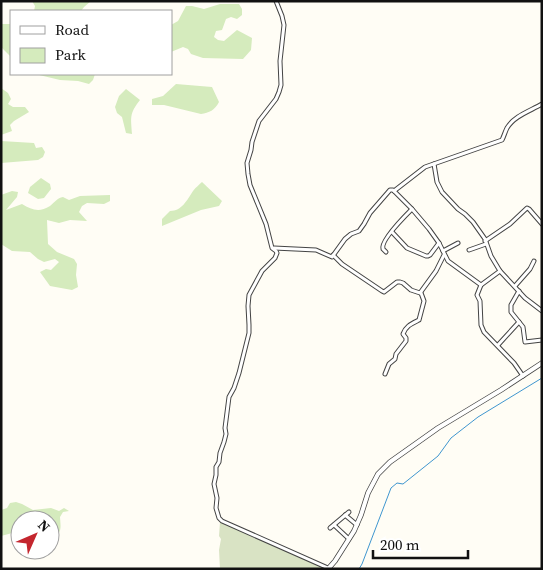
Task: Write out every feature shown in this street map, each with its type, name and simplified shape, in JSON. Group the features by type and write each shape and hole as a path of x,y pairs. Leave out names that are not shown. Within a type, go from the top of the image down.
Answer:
{"street":[{"path":"276,1 284,25 280,61 281,85 276,99 260,121 247,162 250,185 266,224 272,248 277,253 275,258 262,271 249,295 249,333 239,373 229,397 226,434 216,467 214,484 217,498 216,508 219,518 328,568 357,525 368,493 378,474 390,462 438,428 542,363"},
{"path":"334,255 345,240 361,228 370,213 390,190 394,191 425,167 502,140 506,130 513,121 542,104"},
{"path":"434,164 437,182 442,192 473,222 490,256 500,270 525,298 542,311"},
{"path":"394,191 429,229 448,261 481,285"},
{"path":"469,250 485,243 527,208 542,224"},
{"path":"386,252 383,246 399,223 412,209"},
{"path":"392,232 406,248 426,256 430,255 439,243"},
{"path":"421,293 436,271 444,253 458,243"},
{"path":"272,248 316,250 330,256 334,255"},
{"path":"334,255 342,264 384,292 397,282 400,282 411,290 421,293"},
{"path":"515,286 530,269 534,261"},
{"path":"500,270 481,285 477,295 480,301 481,325 484,332 514,363 523,376"},
{"path":"519,291 511,305 511,312 523,327 526,342 542,340"},
{"path":"384,374 406,341 403,334 405,329 419,320 424,301 421,293"},
{"path":"498,345 519,322"},
{"path":"349,539 332,526 347,514 357,525"}],"green space":[{"path":"32,1 91,1 82,10 34,10 35,6"},
{"path":"220,4 239,4 242,9 242,15 237,19 231,17 226,19 222,30 216,31 214,37 224,41 237,30 252,38 251,50 243,59 203,58 191,54 188,49 183,47 172,52 172,24 178,21 186,6 204,9"},
{"path":"1,24 10,24 10,56 1,47"},
{"path":"39,75 95,75 89,84"},
{"path":"176,84 212,87 219,102 212,111 201,114 164,105 152,105 152,99 163,96"},
{"path":"1,88 8,93 11,99 8,104 13,107 25,107 29,112 10,125 12,131 1,135"},
{"path":"126,89 140,100 132,116 132,134 126,133 122,117 117,113 115,107 119,96"},
{"path":"1,141 34,143 36,148 42,147 45,152 43,157 38,160 1,163"},
{"path":"41,178 50,184 51,189 44,198 38,199 28,193 30,187"},
{"path":"202,182 222,201 219,206 201,210 162,226 162,219 170,211 181,207"},
{"path":"12,191 18,192 17,197 6,210 22,204 39,210 50,206 63,197 69,200 80,196 110,195 110,201 104,204 87,203 82,206 79,212 87,221 70,220 59,223 47,220 48,244 57,252 74,259 77,264 78,287 72,290 50,286 40,272 46,269 51,270 59,262 55,259 44,262 30,252 12,251 1,244 1,195"},
{"path":"16,502 33,510 10,510 10,534 1,536 1,510 7,508 10,503"},
{"path":"51,508 56,510 33,510"},
{"path":"64,508 69,511 63,512 60,517 60,510"},
{"path":"222,521 327,569 220,569 219,550 221,539 219,536 220,522"}],"waterway":[{"path":"359,569 391,488 397,483 403,484 438,456 451,438 478,417 542,378"}]}
